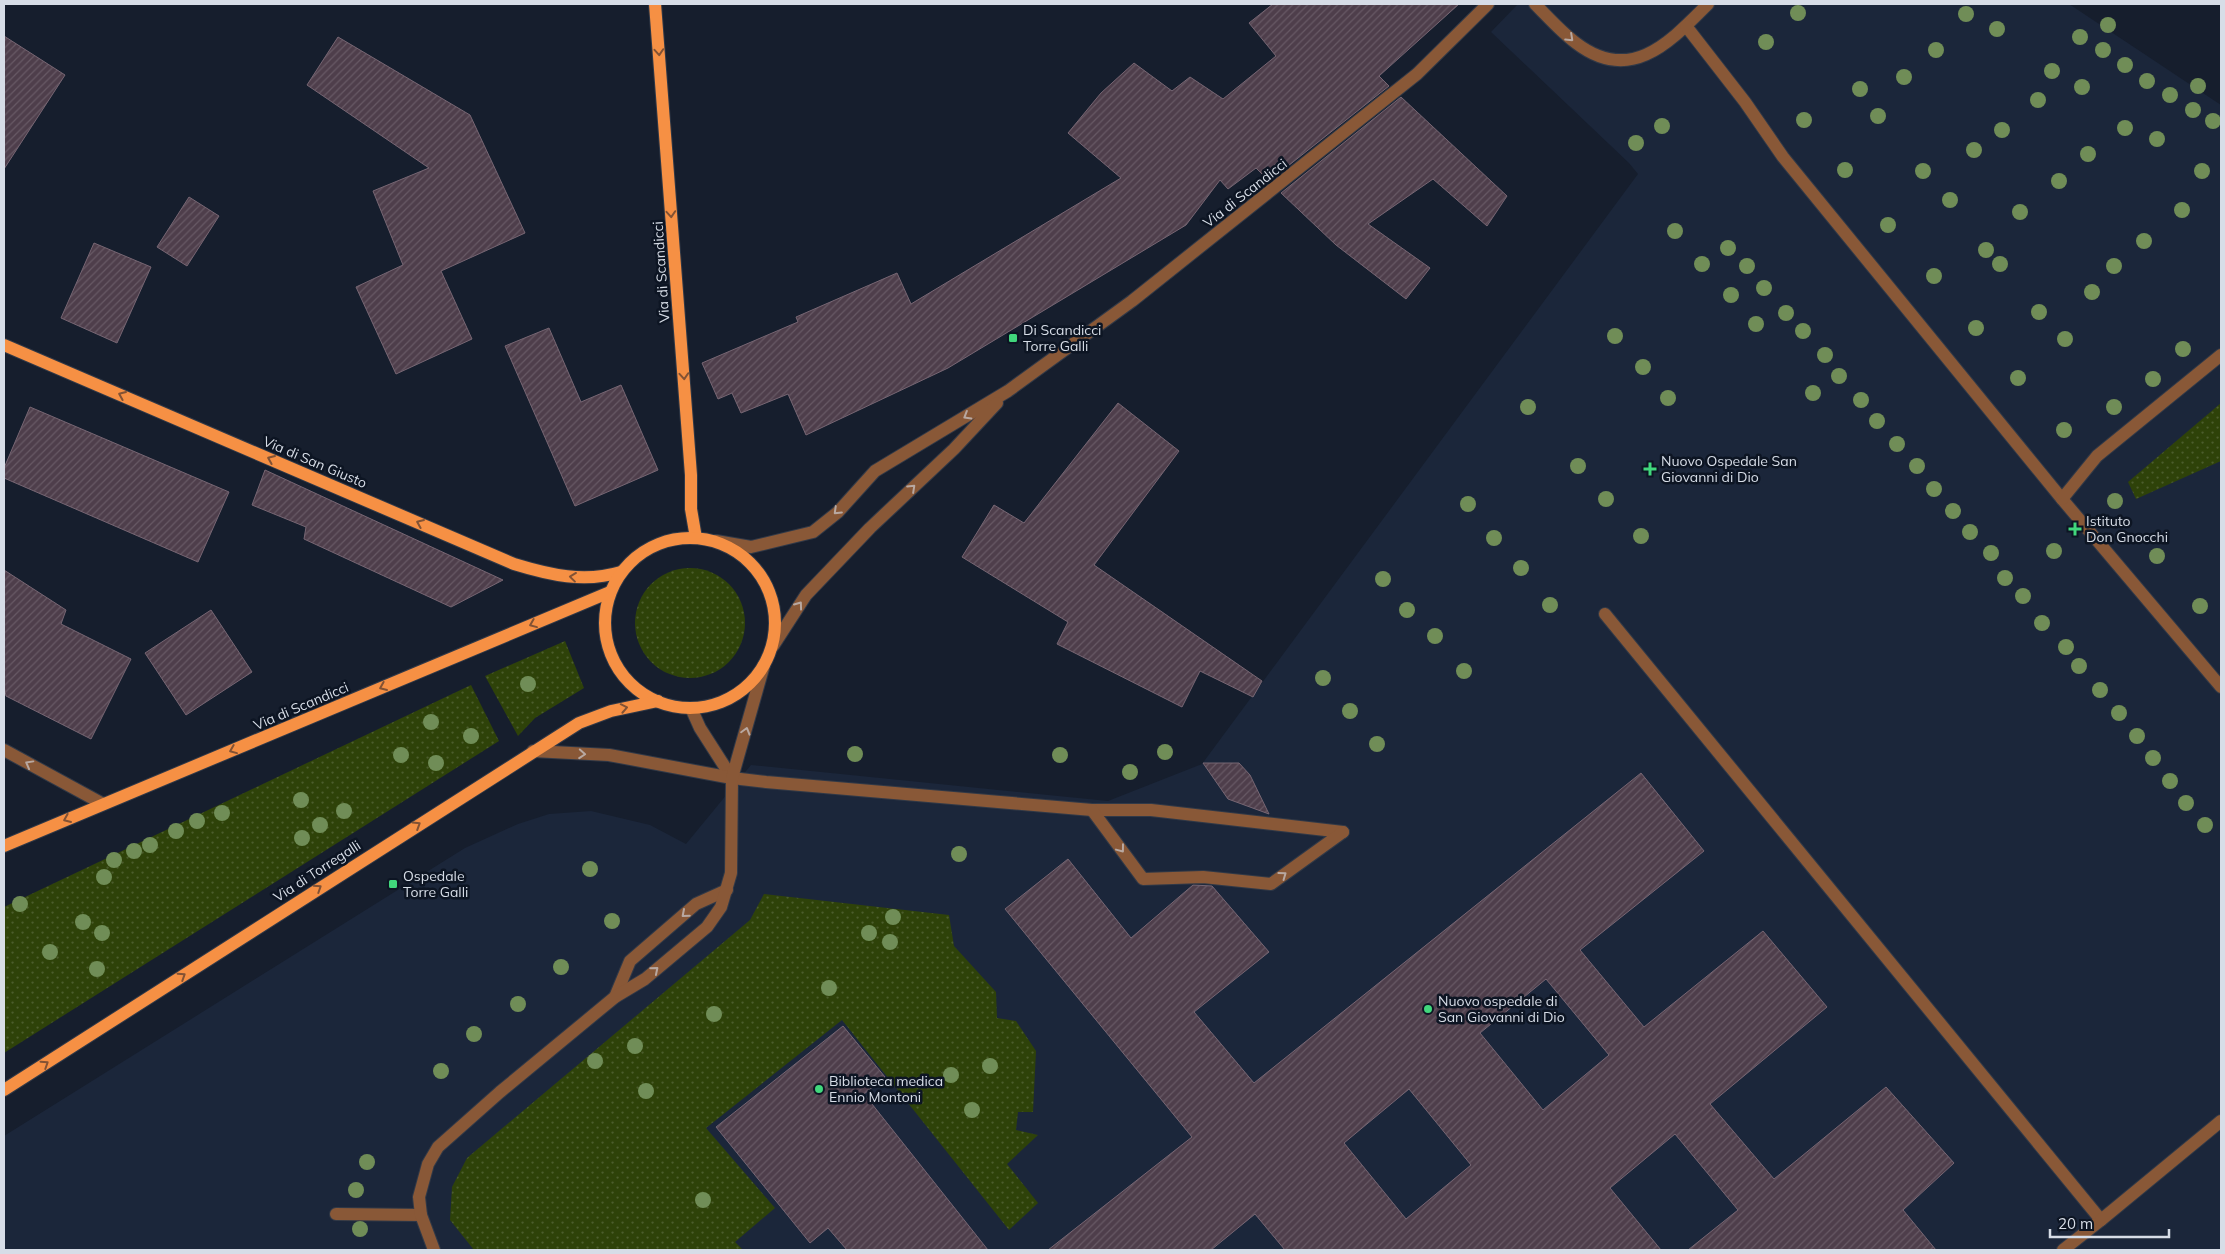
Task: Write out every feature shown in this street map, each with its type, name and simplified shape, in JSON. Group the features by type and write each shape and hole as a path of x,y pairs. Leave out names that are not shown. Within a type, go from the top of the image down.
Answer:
{"main road":[{"name":"Via di Scandicci","path":"655,4 692,508 696,538"},
{"name":"Via di San Giusto","path":"4,345 514,564 577,578 605,577 621,572"},
{"name":"Via di Scandicci","path":"696,538 716,542 741,551 752,561 763,577 775,611 773,646 754,680 741,692 709,706 692,708 674,707 658,702 638,691 623,676 611,657 606,636 605,614 610,592 621,572 638,555 659,544 677,539 696,538"},
{"name":"Via di Scandicci","path":"4,846 610,592"},
{"name":"Via di Torregalli","path":"4,1090 579,723 611,711 658,702"}],"street":[{"name":"Via di Scandicci","path":"716,542 751,547 813,532 838,512 875,471 1008,391 1132,300 1410,80 1488,4"},
{"path":"1535,4 1576,43 1594,55 1606,59 1634,60 1649,55 1667,43 1708,4"},
{"path":"1686,26 1749,107 1783,157 2062,499 2221,687"},
{"path":"2062,499 2097,456 2221,354"},
{"name":"Via di Scandicci","path":"773,646 806,596 870,528 954,449 1008,391"},
{"path":"1605,614 2100,1220"},
{"path":"434,1250 421,1215 419,1197 428,1164 438,1147 500,1092 615,997 645,979 707,927 721,908 731,873 732,778 764,665"},
{"path":"692,708 700,728 732,778"},
{"path":"4,750 103,804"},
{"path":"533,752 609,755 732,778 1092,810 1150,810 1343,832 1271,884 1204,876 1143,878 1092,810"},
{"path":"615,997 630,962 696,904 727,890"},
{"path":"2063,1250 2221,1121"},
{"path":"336,1214 421,1215"}],"shaded area":[{"name":"Nuovo Ospedale San Giovanni di Dio","path":"1518,4 2069,4 2221,105 2221,1250 4,1250 4,1136 465,848 518,824 549,814 591,811 650,825 686,844 751,765 1108,801 1202,764 1638,174 1629,163 1491,32"}],"green space":[{"path":"2221,403 2221,461 2136,499 2128,482"},
{"path":"690,568 711,572 729,584 741,602 745,623 741,644 729,662 711,674 690,678 669,674 651,662 639,644 635,623 639,602 651,584 669,572"},
{"path":"565,641 584,688 535,718 518,736 485,676"},
{"path":"471,685 499,741 4,1053 4,907"},
{"path":"764,894 949,915 954,946 996,992 997,1018 1016,1021 1036,1051 1033,1112 1018,1112 1016,1130 1038,1135 1007,1164 1038,1203 1009,1230 842,1020 706,1128 775,1208 735,1242 743,1250 474,1250 450,1220 452,1187 467,1158 750,920"}],"building":[{"path":"1273,4 1459,4 1379,76 1389,86 1269,181 1256,168 1228,189 1220,180 1186,225 948,368 806,435 788,394 741,413 732,393 718,399 702,363 798,322 796,317 897,273 911,304 1121,178 1068,133 1101,93 1134,63 1172,91 1190,77 1223,99 1276,56 1249,23"},
{"path":"4,36 65,75 4,169"},
{"path":"338,37 470,115 525,233 441,271 472,339 396,374 356,287 403,265 373,191 429,168 307,85"},
{"path":"1401,97 1507,196 1487,226 1433,179 1368,224 1430,268 1406,299 1336,245 1281,193"},
{"path":"189,197 219,216 187,266 157,247"},
{"path":"94,243 151,267 117,343 61,318"},
{"path":"549,328 581,402 621,385 658,470 575,506 505,346"},
{"path":"1118,403 1179,451 1094,565 1262,681 1253,697 1200,671 1182,707 1057,644 1068,622 962,557 994,505 1024,523"},
{"path":"30,407 229,492 198,562 4,478 4,468"},
{"path":"265,470 503,580 451,607 304,539 306,527 252,505"},
{"path":"4,570 66,610 61,624 131,659 91,739 6,696 4,686"},
{"path":"211,610 252,672 186,715 145,653"},
{"path":"1203,763 1239,763 1250,775 1269,814 1228,799"},
{"name":"Nuovo ospedale di San Giovanni di Dio","path":"1641,773 1704,851 1580,950 1644,1027 1763,931 1827,1007 1710,1104 1774,1179 1886,1087 1954,1163 1903,1210 1936,1250 1688,1250 1738,1210 1675,1134 1610,1188 1661,1250 1285,1250 1255,1214 1211,1250 1048,1250 1192,1137 1005,909 1068,859 1131,938 1193,885 1212,886 1269,952 1194,1012 1254,1083","holes":["1546,979 1609,1055 1543,1110 1480,1033","1409,1089 1471,1165 1406,1219 1344,1143"]},
{"path":"843,1026 885,1077 864,1094 988,1250 847,1250 828,1228 810,1243 716,1127"}],"place":[{"name":"Di Scandicci Torre Galli","path":"1013,338"},
{"name":"Nuovo Ospedale San Giovanni di Dio","path":"1650,469"},
{"name":"Istituto Don Gnocchi","path":"2075,529"},
{"name":"Ospedale Torre Galli","path":"393,884"},
{"name":"Nuovo ospedale di San Giovanni di Dio","path":"1428,1009"},
{"name":"Biblioteca medica Ennio Montoni","path":"819,1089"}]}
